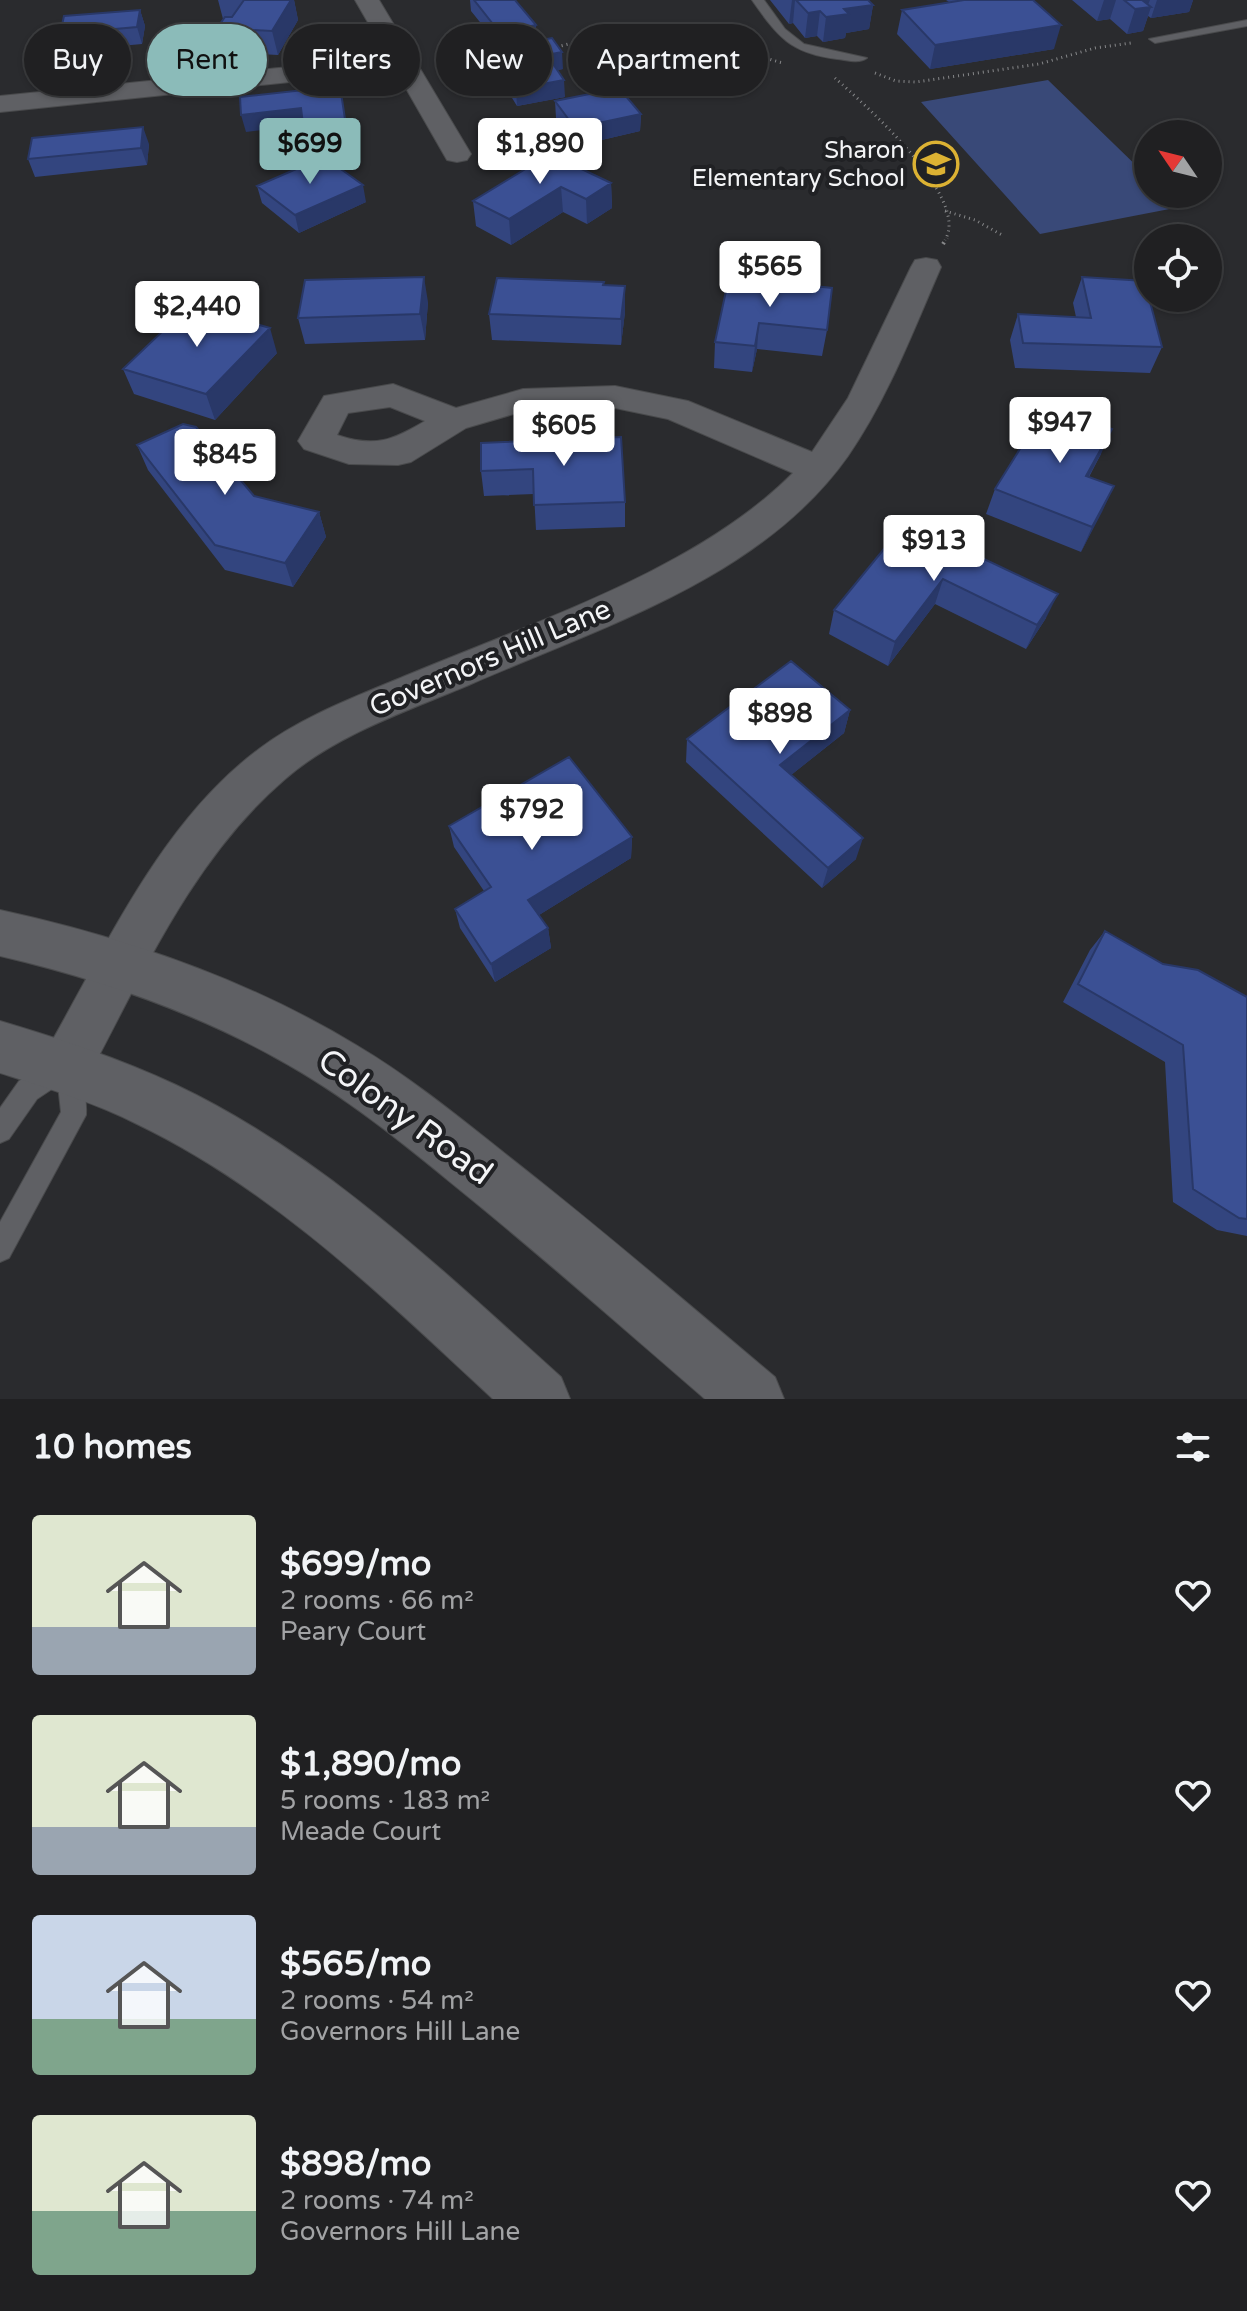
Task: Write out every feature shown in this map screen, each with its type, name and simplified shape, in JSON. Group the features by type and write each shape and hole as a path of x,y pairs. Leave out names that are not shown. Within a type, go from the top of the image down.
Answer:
{"main road":[{"name":"Colony Road","path":"0,933 40,941 123,967 254,1019 310,1048 358,1078 483,1171 753,1399"},
{"path":"0,1047 66,1066 142,1096 194,1122 266,1166 338,1219 539,1399"}],"street":[{"path":"367,0 381,24"},
{"path":"0,104 283,79"},
{"path":"420,90 457,154"},
{"name":"Governors Hill Lane","path":"66,1066 181,864 224,809 269,767 317,734 351,717 624,602 699,565 740,540 789,500 818,469 856,414 926,267"},
{"path":"454,420 523,400 615,397 676,409 818,469"}],"lane":[{"path":"758,0 792,45 861,58"},
{"path":"1155,39 1247,23"},
{"path":"0,1130 28,1090 66,1066 74,1101 73,1115 0,1249"}],"path":[{"path":"552,48 661,29 709,39 764,59 827,69 907,148 929,179 945,211 950,231 926,267"},
{"path":"861,58 868,69 907,83 1039,64 1095,48 1155,39"},
{"path":"827,54 827,69"},
{"path":"945,211 966,216 1002,235"}],"shaded area":[{"path":"1048,80 1134,163 1134,208 1175,208 1040,234 921,102"}],"building":[{"path":"244,0 291,0 272,31 267,31 267,24 220,24 225,17 232,17"},
{"path":"474,0 515,0 535,24 493,24"},
{"path":"796,0 868,0 873,5 844,9 849,14 826,17 820,11 808,13"},
{"path":"964,0 1033,0 1061,25 935,45 902,10"},
{"path":"1124,0 1142,0 1151,7 1135,9"},
{"path":"140,10 137,27 131,28 131,24 62,24 64,16"},
{"path":"552,38 562,52 552,54"},
{"path":"552,62 564,80 552,82"},
{"path":"267,94 342,96 345,119 303,124 301,108 241,115 240,97"},
{"path":"580,96 626,96 641,114 575,128 555,101"},
{"path":"143,127 141,148 28,159 32,138"},
{"path":"550,154 611,183 586,199 561,187 509,219 473,201"},
{"path":"324,157 363,185 295,215 257,186"},
{"path":"424,277 420,314 298,318 305,280"},
{"path":"729,277 832,288 827,330 759,323 755,346 715,342"},
{"path":"1082,277 1134,280 1134,312 1153,312 1162,347 1023,343 1018,314 1091,318"},
{"path":"497,278 604,282 603,285 625,286 621,319 489,314"},
{"path":"190,305 270,328 206,394 123,369"},
{"path":"1051,399 1091,414 1087,420 1112,429 1086,476 1114,486 1092,527 995,489"},
{"path":"183,424 196,427 254,496 319,512 285,563 215,545 137,445"},
{"path":"621,437 625,502 534,505 533,469 481,471 481,443"},
{"path":"906,522 1058,594 1037,625 943,579 895,642 834,610"},
{"path":"791,661 850,710 780,765 863,838 828,868 687,739"},
{"path":"569,757 632,837 528,900 548,928 491,964 455,909 491,887 449,826"},
{"path":"1105,931 1163,964 1198,970 1247,997 1247,1219 1239,1218 1193,1189 1183,1045 1078,984"}],"place":[{"name":"Sharon Elementary School","path":"936,164"}]}
